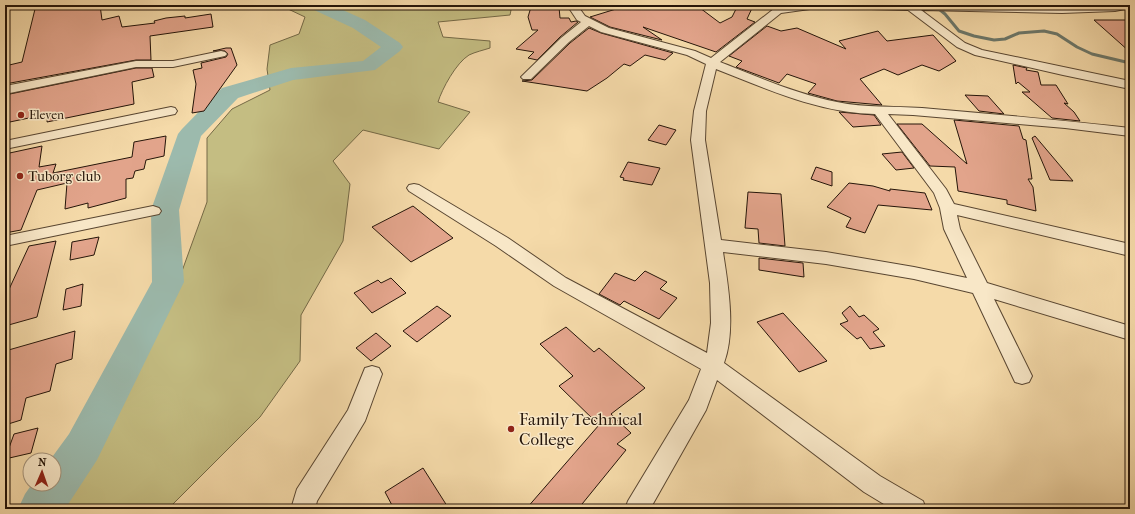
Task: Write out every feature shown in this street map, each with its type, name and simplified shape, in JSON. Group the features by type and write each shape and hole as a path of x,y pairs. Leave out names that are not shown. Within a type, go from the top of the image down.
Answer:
{"street":[{"path":"5,7 15,5"},
{"path":"572,5 581,18 606,30 691,53 712,63 807,98 849,108 879,111 913,111 1065,124 1130,132"},
{"path":"637,509 698,404 717,354 720,323 718,283 714,244 698,140 700,111 712,63 726,50 778,10 817,5"},
{"path":"834,5 928,8 994,6 1062,10 1115,8 1129,5"},
{"path":"911,7 961,45 979,53 1130,85"},
{"path":"527,77 565,40 588,22"},
{"path":"5,90 136,64 173,64 221,54"},
{"path":"5,145 171,111"},
{"path":"879,111 941,192 948,208 952,229 1022,376"},
{"path":"414,188 502,242 560,282 713,366 872,484 914,509"},
{"path":"948,208 1130,250"},
{"path":"5,241 153,211"},
{"path":"714,244 826,258 914,273 981,288 1130,333"},
{"path":"302,509 306,497 357,414 372,374"}],"shaded area":[{"path":"287,5 512,5 510,15 438,22 443,37 490,41 490,48 469,55 459,64 443,90 438,102 470,112 439,149 363,130 333,161 350,184 343,241 301,315 300,361 260,417 168,509 63,509 165,318 207,202 207,138 232,109 270,90 267,69 270,45 299,34 305,17 286,8"}],"building":[{"path":"36,5 100,5 102,20 119,16 122,27 155,23 154,21 166,18 185,16 185,18 211,14 213,27 150,36 151,60 136,60 5,84 5,66 22,62"},
{"path":"629,5 696,5 720,23 732,17 738,5 753,6 747,19 755,22 716,52 643,27 662,40 610,27 590,17"},
{"path":"531,7 559,7 560,18 569,18 571,22 578,22 560,37 537,60 528,58 534,52 516,49 538,30 532,30 528,17"},
{"path":"1094,20 1130,20 1130,52"},
{"path":"767,26 781,31 797,28 846,49 839,41 878,31 887,41 933,35 956,61 939,71 922,65 898,75 884,69 860,79 882,105 837,101 808,93 816,84 787,74 779,83 736,67 742,61 729,56"},
{"path":"589,28 601,33 673,53 665,60 645,55 630,66 624,64 607,78 587,91 522,81 532,80 570,43"},
{"path":"231,48 237,65 204,111 192,113 196,84 193,70 202,68 201,63 226,57 228,54 225,51 213,51"},
{"path":"1013,65 1027,68 1026,70 1038,72 1041,85 1056,85 1068,104 1064,103 1074,112 1080,121 1052,118 1022,92 1030,92 1018,82 1016,84"},
{"path":"136,68 152,68 154,77 132,82 134,104 47,122 48,114 5,123 5,95"},
{"path":"965,95 988,96 1004,114 979,111"},
{"path":"839,112 874,115 881,125 853,127"},
{"path":"954,120 1019,126 1023,139 1026,140 1032,179 1028,179 1033,187 1036,211 1007,204 1007,200 958,191 955,167 930,166 897,124 922,124 967,164"},
{"path":"659,125 676,130 666,145 648,140"},
{"path":"166,136 164,156 146,160 144,169 135,171 133,178 126,179 126,198 88,208 88,203 65,209 67,183 37,190 21,230 5,233 5,154 42,146 39,167 56,164 53,173 132,157 134,142"},
{"path":"1035,136 1073,181 1050,180 1032,138"},
{"path":"902,152 914,168 896,170 882,154"},
{"path":"628,162 660,168 652,185 623,180 624,178 620,177"},
{"path":"816,167 832,172 832,186 811,179"},
{"path":"849,183 873,186 890,191 890,189 925,193 932,210 878,205 865,233 846,227 851,218 827,207"},
{"path":"748,192 781,194 785,246 759,243 758,229 745,228"},
{"path":"413,206 453,238 411,262 372,227"},
{"path":"99,237 94,255 70,260 72,242"},
{"path":"56,241 37,317 5,326 5,298 29,246"},
{"path":"759,258 803,263 804,277 759,270"},
{"path":"645,271 667,282 660,289 677,298 659,319 624,301 620,305 599,294 615,273 635,281"},
{"path":"391,278 406,293 372,313 354,293 378,280 381,283"},
{"path":"83,284 81,306 63,310 66,289"},
{"path":"437,306 451,316 417,342 403,331"},
{"path":"850,306 859,317 864,315 879,329 873,332 885,346 870,349 861,337 857,339 840,324 848,321 842,313"},
{"path":"783,313 827,361 799,372 757,322"},
{"path":"566,327 594,352 599,348 645,388 611,414 631,433 617,444 626,450 578,509 526,509 599,425 559,386 573,376 540,344"},
{"path":"75,331 72,359 56,364 50,391 26,398 21,420 5,425 5,351"},
{"path":"376,333 391,346 371,361 356,348"},
{"path":"38,428 31,452 22,452 22,455 5,459 14,434"},
{"path":"423,468 449,509 394,509 385,492"}],"waterway":[{"path":"40,509 83,447 168,282 165,210 190,134 230,93 291,74 368,66 393,47 359,24 318,5"},
{"path":"934,5 945,14 959,31 974,36 994,40 1005,39 1019,33 1044,31 1057,34 1077,47 1092,54 1130,63"}],"place":[{"name":"Eleven","path":"21,115"},
{"name":"Tuborg club","path":"20,176"},
{"name":"Family Technical College","path":"511,429"}]}
